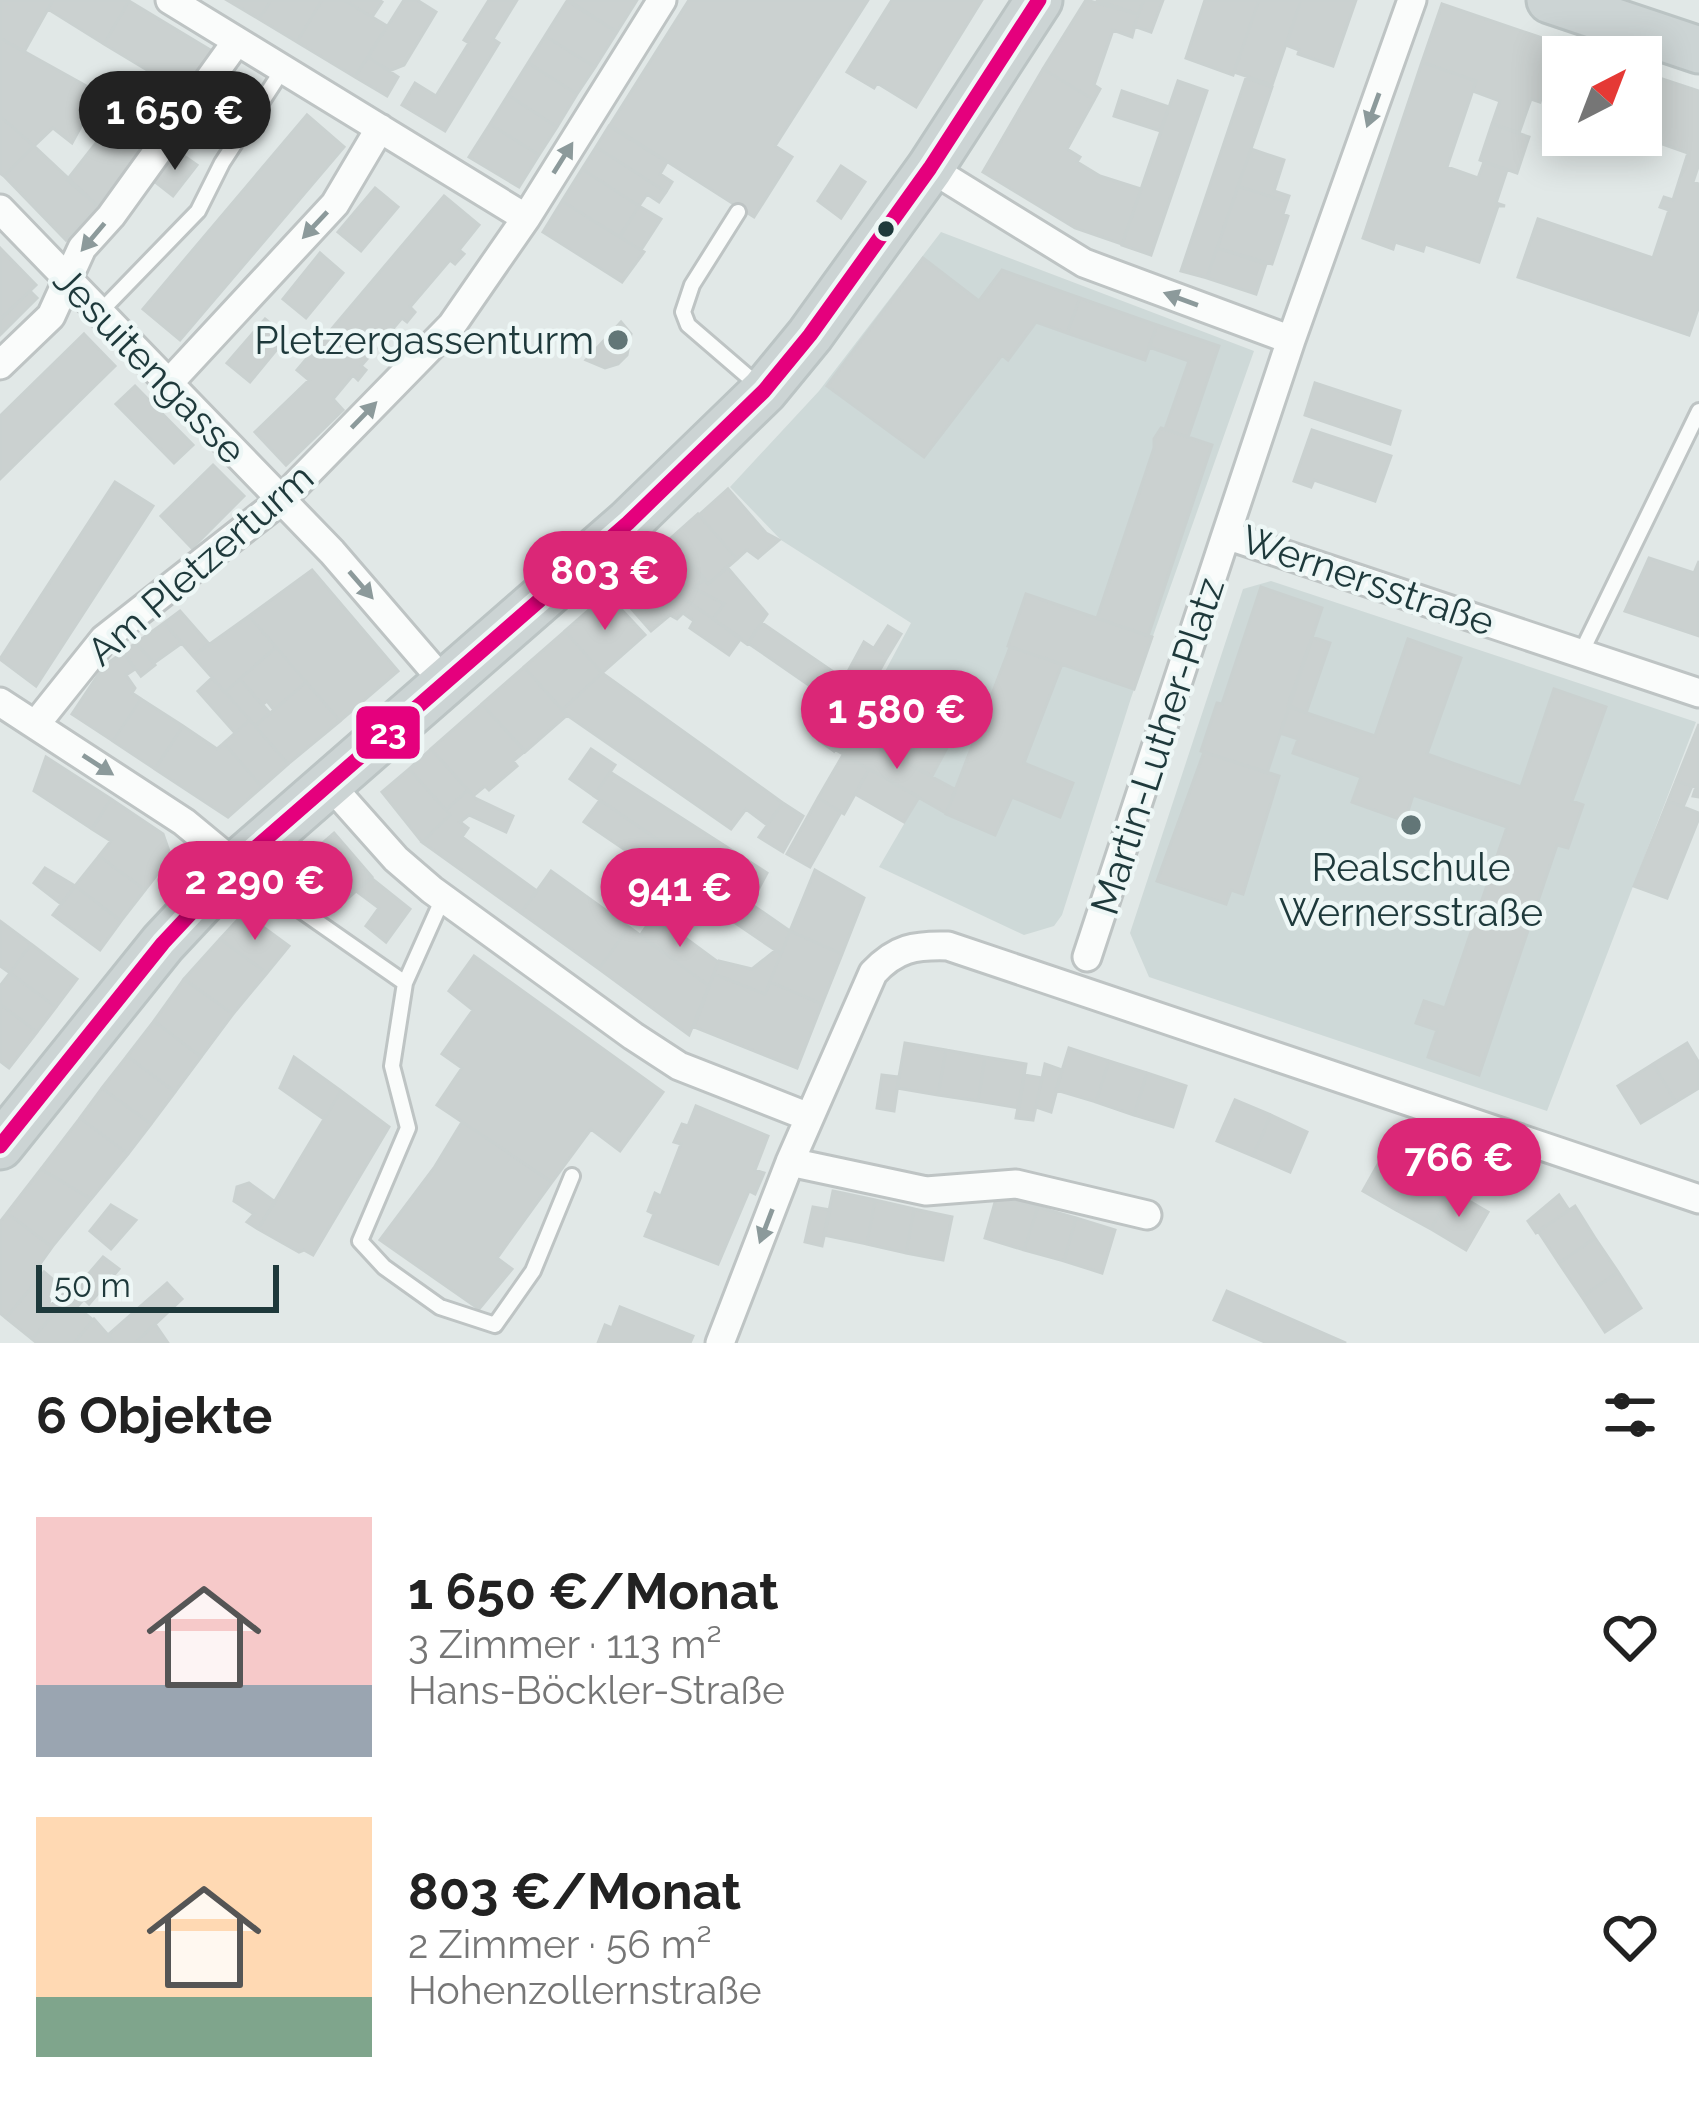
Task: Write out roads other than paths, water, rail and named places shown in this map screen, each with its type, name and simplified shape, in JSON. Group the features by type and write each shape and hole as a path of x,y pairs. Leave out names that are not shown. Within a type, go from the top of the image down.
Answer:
{"main road":[{"path":"0,1145 163,943 236,865 628,523 764,391 930,168 1040,0"},
{"path":"1550,0 1699,50"}],"street":[{"path":"170,0 526,218"},
{"name":"Am Pletzerturm","path":"36,724 104,639 280,501 452,325 526,218 662,0"},
{"name":"Wernersstraße","path":"1412,0 1226,535 1699,693"},
{"path":"0,365 51,316 82,248 237,41"},
{"path":"167,385 335,204 380,128"},
{"path":"930,168 1084,263 1291,340"},
{"name":"Jesuitengasse","path":"0,209 332,551 445,682"},
{"name":"Martin-Luther-Platz","path":"1087,957 1226,535"},
{"path":"0,702 184,822 236,865"},
{"path":"331,786 396,859 443,898 679,1066 809,1117"},
{"path":"720,1343 790,1162 873,973 892,953 919,945 970,952 1699,1199"},
{"path":"790,1162 926,1191 1016,1184 1148,1215"}],"lane":[{"path":"100,312 198,211 222,163 283,69"},
{"path":"738,212 692,285 682,312 688,325 764,391"},
{"path":"1580,653 1699,411"},
{"path":"236,865 405,983"},
{"path":"443,898 405,983 392,1066 408,1128 359,1241 384,1267 440,1307 495,1325 533,1271 572,1176"}],"place":[{"name":"Pletzergassenturm","path":"618,340"},
{"name":"Realschule Wernersstraße","path":"1411,825"}]}
